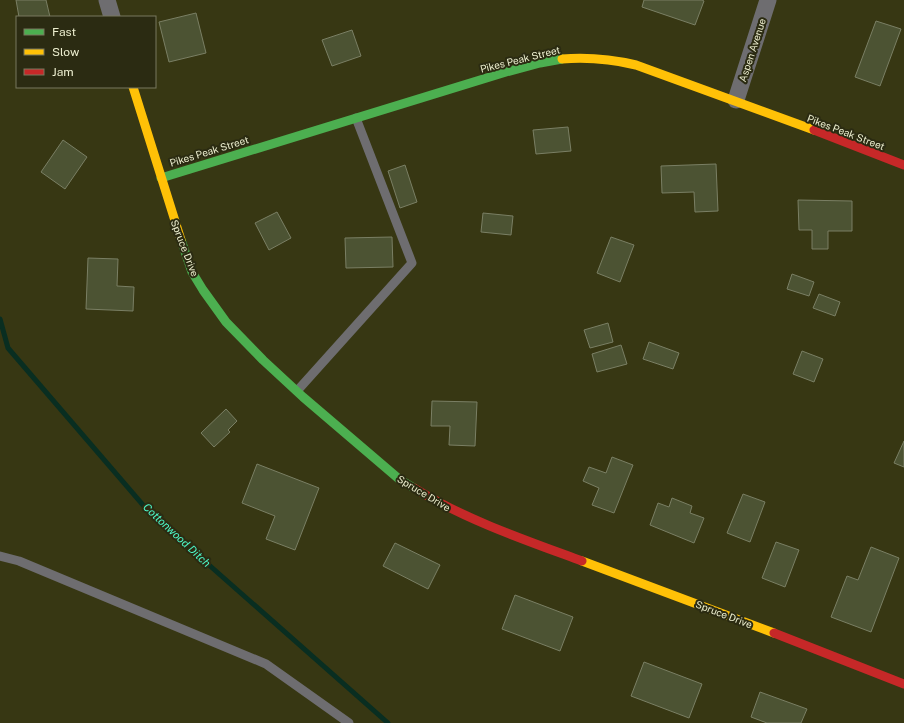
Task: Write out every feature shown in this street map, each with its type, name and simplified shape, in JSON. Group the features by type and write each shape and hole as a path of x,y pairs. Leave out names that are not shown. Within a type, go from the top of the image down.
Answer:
{"street":[{"path":"107,0 112,16"},
{"name":"Aspen Avenue","path":"736,100 768,0"},
{"name":"Pikes Peak Street","path":"161,178 506,72 547,61 570,58 597,58 618,61 647,69 736,100 904,165"},
{"name":"Spruce Drive","path":"133,88 183,246 192,272 202,290 226,322 263,360 297,392 399,479 435,501 507,533 801,643 904,684"}],"lane":[{"path":"297,392 412,263 356,118"},
{"path":"0,556 19,561 266,664 349,723"}],"building":[{"path":"16,0 46,0 50,16 19,16"},
{"path":"644,0 704,1 695,25 642,7"},
{"path":"196,13 206,53 169,62 159,22"},
{"path":"876,21 901,29 880,86 855,77"},
{"path":"352,30 361,56 332,66 322,40"},
{"path":"568,127 571,151 536,154 533,130"},
{"path":"63,140 87,157 65,189 41,172"},
{"path":"716,164 718,211 695,212 694,192 662,193 661,166"},
{"path":"405,165 417,202 400,208 388,171"},
{"path":"798,200 852,201 852,231 828,231 828,249 812,249 812,230 799,230"},
{"path":"277,212 291,238 269,250 255,223"},
{"path":"483,213 513,216 511,235 481,232"},
{"path":"392,237 393,267 346,268 345,238"},
{"path":"611,237 634,245 620,282 597,273"},
{"path":"88,258 118,259 117,286 134,287 133,311 86,309"},
{"path":"792,274 814,282 809,296 787,289"},
{"path":"819,294 840,302 835,316 813,308"},
{"path":"608,323 613,342 590,348 584,330"},
{"path":"649,342 679,353 673,369 643,359"},
{"path":"621,345 627,364 597,372 592,354"},
{"path":"802,351 823,359 814,382 793,374"},
{"path":"432,401 477,402 475,446 449,445 450,426 431,426"},
{"path":"226,409 237,421 228,430 230,432 214,447 201,433"},
{"path":"904,441 904,467 894,463"},
{"path":"612,457 633,465 614,513 592,505 599,488 583,481 589,467 606,473"},
{"path":"257,464 319,488 295,550 266,539 275,516 242,503"},
{"path":"743,494 765,502 750,542 727,533"},
{"path":"672,498 692,506 690,513 704,518 694,543 650,525 658,503 669,507"},
{"path":"776,542 799,550 785,587 762,578"},
{"path":"395,543 440,565 428,589 383,566"},
{"path":"871,547 899,558 871,632 831,617 847,576 858,580"},
{"path":"515,595 573,617 560,651 502,629"},
{"path":"644,662 702,684 689,718 631,696"},
{"path":"760,692 807,709 801,723 767,723 751,717"}],"waterway":[{"name":"Cottonwood Ditch","path":"0,319 8,348 149,512 388,723"}],"traffic: fast":[{"path":"161,178 506,72 562,59"},
{"path":"181,240 192,272 226,322 263,360 303,397 399,479 414,488"}],"traffic: slow":[{"path":"562,59 599,59 636,65 814,130"},
{"path":"133,88 181,240"},
{"path":"582,561 774,633"}],"traffic: jam":[{"path":"814,130 904,165"},
{"path":"414,488 475,520 582,561"},
{"path":"774,633 904,684"}]}
